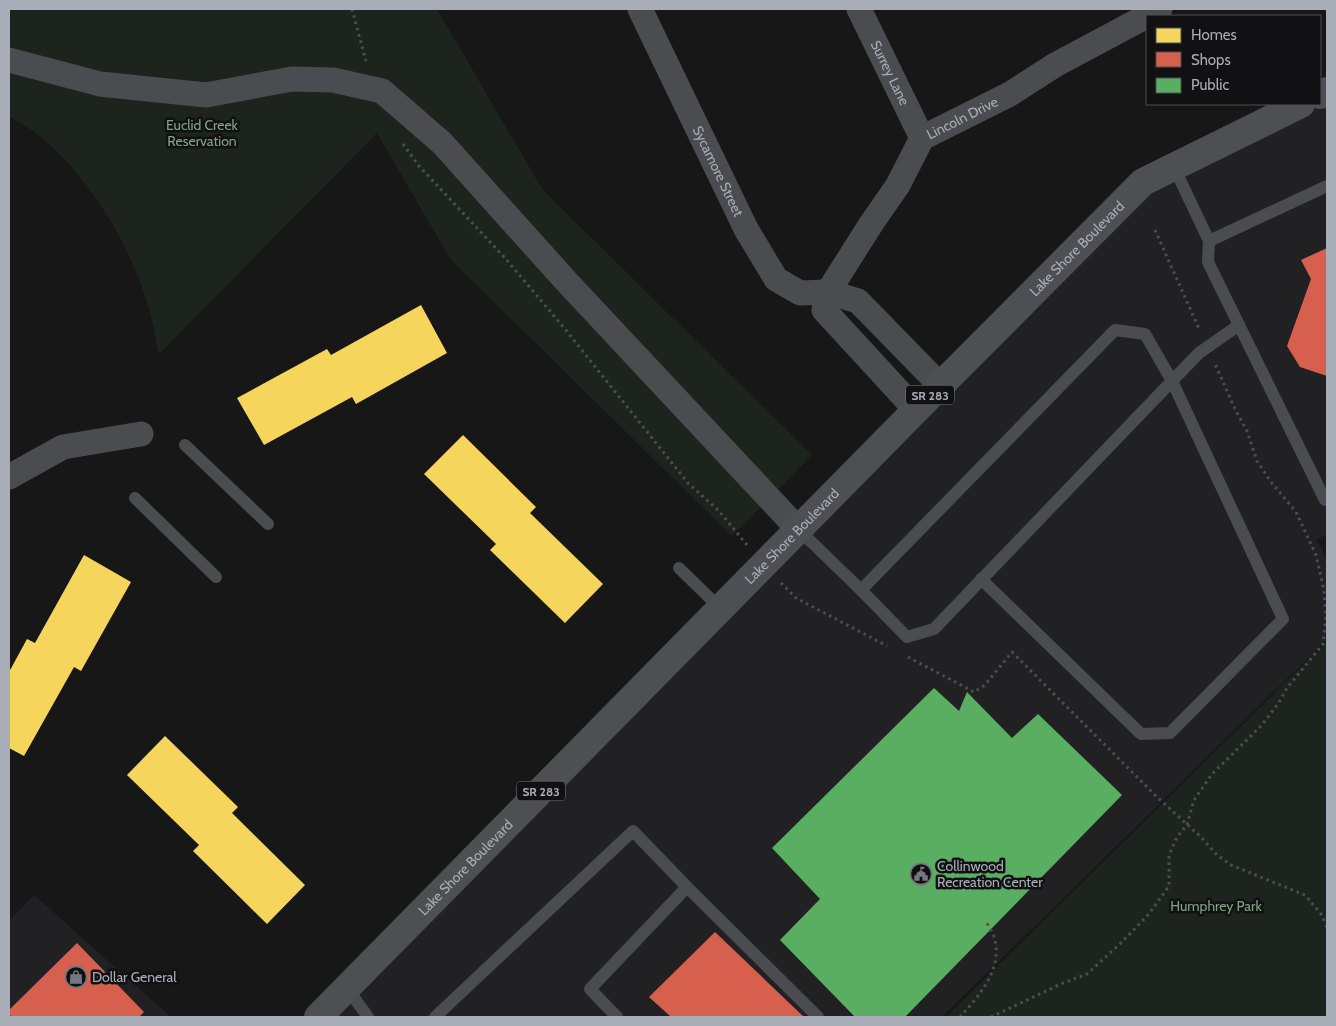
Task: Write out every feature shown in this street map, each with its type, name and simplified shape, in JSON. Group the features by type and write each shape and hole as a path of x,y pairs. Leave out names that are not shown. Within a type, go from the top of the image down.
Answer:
{"main road":[{"name":"Lake Shore Boulevard","path":"318,1017 798,529 1143,182 1299,105"}],"street":[{"name":"Sycamore Street","path":"640,9 746,229 776,279 800,293 828,292 858,301 940,386"},
{"name":"Surrey Lane","path":"859,9 922,138"},
{"name":"Lincoln Drive","path":"1149,15 1160,9"},
{"name":"Lincoln Drive","path":"828,292 898,185 922,138 1010,94 1055,65 1146,16"},
{"path":"9,60 100,84 206,95 292,80 333,80 382,91 442,143 566,281 798,529"},
{"path":"828,292 824,310 916,410"},
{"path":"11,473 63,447 141,434"}],"lane":[{"path":"1174,166 1209,241 1208,262 1325,500 1327,499"},
{"path":"1209,241 1327,186"},
{"path":"798,529 907,637 934,629 1199,353 1239,325"},
{"path":"861,590 1116,330 1144,334 1172,381 1283,619 1170,732 1141,734 981,579"},
{"path":"185,445 268,524"},
{"path":"135,498 216,577"},
{"path":"679,568 720,608"},
{"path":"435,1017 633,831 818,1017"},
{"path":"617,1017 590,989 687,887"},
{"path":"346,988 368,1017"}],"path":[{"path":"352,9 368,68"},
{"path":"398,138 419,166 505,258 565,329 688,483 719,512 741,538"},
{"path":"991,1017 1063,983 1087,974 1148,915 1169,886 1169,855 1177,837 1187,825 1194,800 1212,774 1261,726 1278,704 1287,688 1323,644 1326,616 1324,590 1316,555 1296,512 1271,482 1257,461 1247,431 1236,411 1155,230"},
{"path":"1012,652 1056,698 1201,837 1218,856 1231,865 1305,896 1321,914 1327,927"},
{"path":"960,1017 977,998 992,975 996,953 994,937 987,923"}],"shaded area":[{"path":"1327,91 1327,534 1317,540 1327,560 1327,640 942,1017 318,1017 1143,182 1299,105 1321,105 1321,94"},
{"path":"34,895 171,1017 9,1017 9,921"}],"green space":[{"name":"Euclid Creek Reservation","path":"9,9 437,9 542,189 812,455 732,536 451,260 377,133 159,354 150,311 140,282 130,258 106,213 92,192 59,154 41,137 9,116"},
{"name":"Humphrey Park","path":"1327,641 1327,1017 946,1017"}],"building: Homes":[{"path":"421,305 447,353 356,404 352,397 264,445 237,398 327,349 331,355"},
{"path":"463,435 536,507 530,513 603,584 565,623 490,550 496,544 424,474"},
{"path":"84,555 131,582 81,671 74,667 24,756 9,748 9,672 27,639 35,643"},
{"path":"165,736 238,807 232,813 305,885 267,924 193,851 199,845 127,775"}],"building: Shops":[{"path":"1327,248 1327,376 1300,367 1287,346 1311,279 1301,260"},
{"path":"715,932 804,1017 671,1017 649,997"},
{"name":"Dollar General","path":"77,943 144,1012 139,1017 12,1017 9,1014 9,1010"}],"building: Public":[{"name":"Collinwood Recreation Center","path":"934,688 959,711 967,692 1012,738 1038,714 1122,795 905,1017 855,1017 780,940 820,899 772,848"}],"place":[{"name":"Collinwood Recreation Center","path":"921,874"},
{"name":"Dollar General","path":"76,977"}]}
